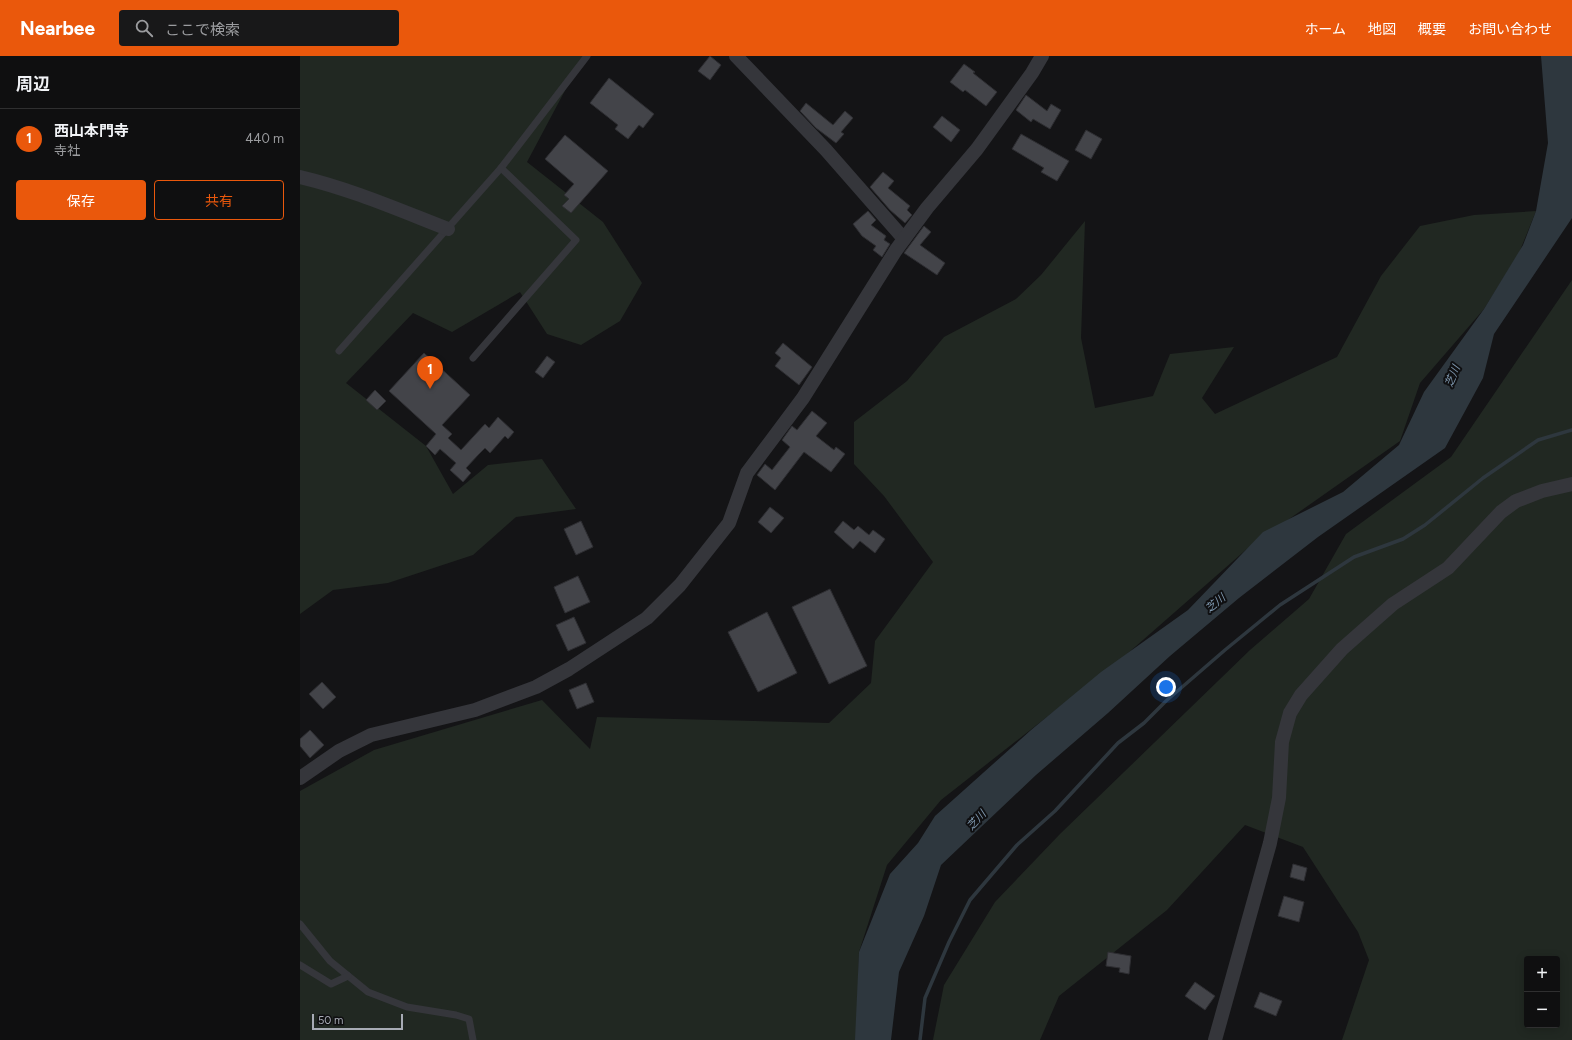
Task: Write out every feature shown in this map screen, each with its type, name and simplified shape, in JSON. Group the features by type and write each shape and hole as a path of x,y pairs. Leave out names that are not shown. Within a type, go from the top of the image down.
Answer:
{"street":[{"path":"736,56 826,150 904,239"},
{"path":"300,778 339,751 371,735 475,710 536,687 569,669 647,618 680,585 729,523 747,473 803,398 853,316 904,239 927,208 977,149 1042,56"},
{"path":"300,177 328,184 361,195 448,229"},
{"path":"1215,1040 1270,844 1279,798 1282,742 1290,713 1298,701 1342,650 1393,604 1448,568 1500,512 1516,501 1542,491 1572,484"}],"lane":[{"path":"339,351 501,168 587,56"},
{"path":"474,358 576,240 501,168"},
{"path":"300,924 330,961 368,992 407,1006 456,1015 469,1019 473,1040"},
{"path":"300,965 331,984 348,976"}],"shaded area":[{"path":"300,56 587,56 577,68 527,162 603,222 642,283 620,321 581,345 547,334 520,292 452,332 413,313 346,383 426,446 453,494 488,465 542,459 576,509 516,517 473,555 388,583 333,590 300,614"},
{"path":"1536,211 1519,253 1484,309 1420,383 1400,441 1248,548 1127,654 941,800 887,865 859,952 857,1040 300,1040 300,791 374,750 542,700 590,749 597,717 829,723 871,683 875,641 933,562 884,496 854,464 854,422 907,381 944,337 1016,299 1041,275 1085,221 1081,338 1095,408 1153,396 1170,354 1234,347 1202,398 1215,414 1337,357 1381,276 1420,226 1474,215"},
{"path":"1572,280 1572,1040 1342,1040 1369,960 1358,932 1303,847 1245,825 1167,910 1059,996 1040,1040 933,1040 944,985 995,902 1060,834 1250,650 1309,599 1346,534 1451,457"}],"water":[{"name":"芝川","path":"1541,56 1572,56 1572,218 1494,334 1483,378 1445,448 1318,537 1239,598 1170,656 1108,713 1036,775 941,865 924,916 899,972 891,1040 855,1040 859,952 890,874 918,843 935,816 1031,730 1101,672 1188,610 1263,532 1343,492 1399,445 1424,392 1484,309 1523,245 1536,211 1548,143"}],"building":[{"path":"710,56 721,65 710,80 698,71"},
{"path":"964,64 997,92 986,106 965,90 963,92 950,82"},
{"path":"609,78 654,114 643,128 639,125 628,139 615,129 618,125 590,103"},
{"path":"1026,95 1047,111 1051,104 1061,110 1050,129 1033,119 1031,122 1016,110"},
{"path":"806,103 833,125 845,111 853,118 841,132 844,134 836,143 816,128 800,111"},
{"path":"942,116 960,130 951,142 933,127"},
{"path":"1086,130 1102,139 1091,159 1075,150"},
{"path":"1021,134 1069,161 1057,181 1041,172 1044,168 1012,149"},
{"path":"565,135 608,171 571,213 562,206 569,199 564,195 574,184 545,159"},
{"path":"883,172 894,181 888,188 910,206 907,210 912,215 905,223 890,210 870,187"},
{"path":"868,211 876,220 871,225 886,236 884,240 890,244 882,257 873,250 876,246 862,236 853,224"},
{"path":"924,226 931,232 920,245 945,263 937,275 904,253"},
{"path":"783,343 812,367 799,385 775,366 781,358 775,353"},
{"path":"424,353 470,395 442,425 452,434 448,438 461,450 485,424 489,428 498,417 514,432 508,439 505,436 490,453 485,448 466,468 471,473 463,482 450,470 456,463 440,449 435,455 426,446 436,434 389,391"},
{"path":"547,356 555,362 543,378 535,372"},
{"path":"375,390 386,401 377,410 366,400"},
{"path":"812,411 827,423 816,436 834,450 836,447 845,454 831,472 804,452 775,490 757,475 765,464 772,470 790,447 782,440 792,426 797,430"},
{"path":"770,507 784,518 771,533 758,522"},
{"path":"581,521 593,547 576,555 564,529"},
{"path":"843,521 854,530 858,526 869,535 873,530 885,539 875,553 860,541 853,549 834,532"},
{"path":"578,576 590,602 565,613 554,587"},
{"path":"830,589 867,666 829,684 792,607"},
{"path":"767,612 797,673 758,692 728,632"},
{"path":"574,617 586,643 568,651 556,625"},
{"path":"322,682 336,697 323,709 309,694"},
{"path":"586,683 594,702 577,709 569,690"},
{"path":"310,730 324,745 310,758 300,746 300,739"},
{"path":"1293,864 1307,868 1304,881 1290,877"},
{"path":"1284,896 1304,902 1299,922 1278,916"},
{"path":"1108,952 1131,956 1129,974 1119,972 1120,968 1106,966"},
{"path":"1195,982 1215,996 1205,1010 1185,996"},
{"path":"1260,992 1282,1001 1276,1016 1254,1007"}],"waterway":[{"path":"920,1040 925,998 949,942 970,900 1017,845 1055,811 1118,743 1144,723 1166,701 1280,605 1354,557 1403,539 1425,525 1483,478 1538,440 1572,430"}],"place":[{"name":"西山本門寺","path":"430,389"}]}
